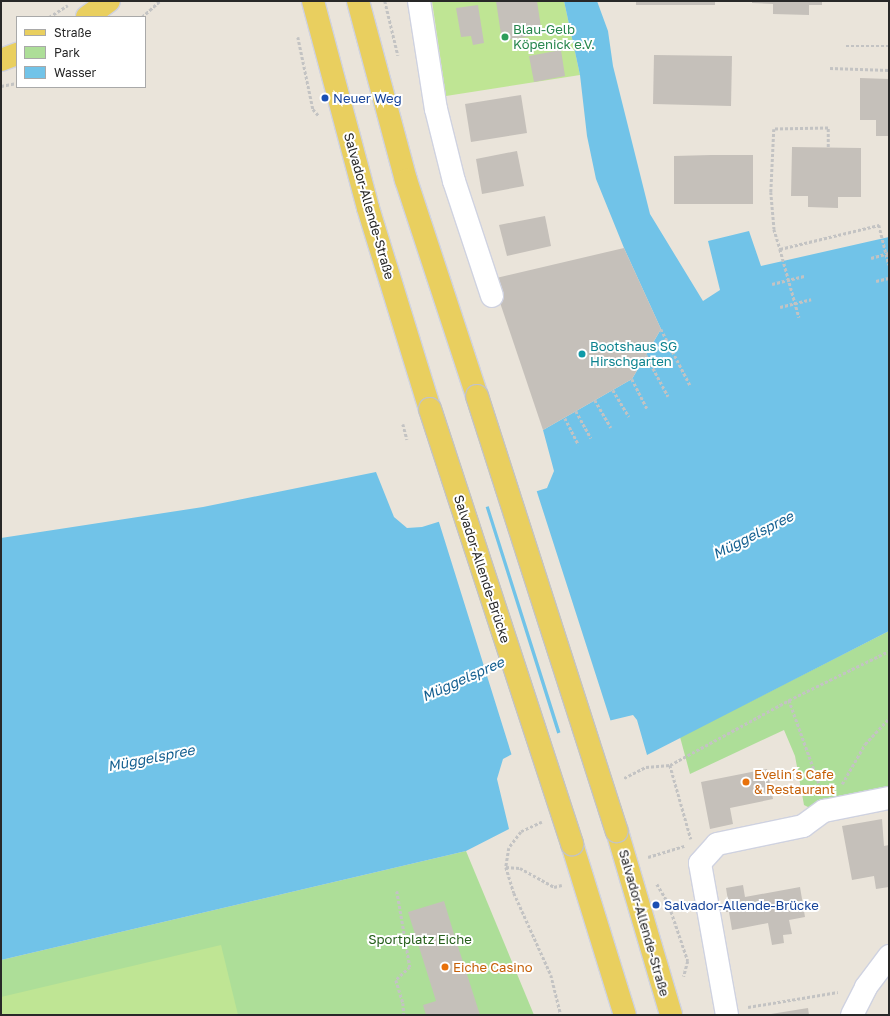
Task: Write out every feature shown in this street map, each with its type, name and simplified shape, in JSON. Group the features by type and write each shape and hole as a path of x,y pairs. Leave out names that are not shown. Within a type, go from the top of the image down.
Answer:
{"main road":[{"path":"88,16 109,1"},
{"name":"Salvador-Allende-Straße","path":"313,1 368,208 430,409"},
{"name":"Salvador-Allende-Straße","path":"358,1 406,180 617,831 671,1015"},
{"path":"1,60 16,54"},
{"name":"Salvador-Allende-Brücke","path":"430,409 572,844 625,1015"}],"lane":[{"path":"419,1 436,109 454,181 492,296"},
{"path":"727,1013 700,863 717,844 804,826 824,811 889,798"},
{"path":"852,1015 866,987 889,956"}],"path":[{"path":"50,16 73,1"},
{"path":"143,16 160,1"},
{"path":"846,46 889,46"},
{"path":"830,68 889,70"},
{"path":"1,86 16,83"},
{"path":"799,317 774,229 771,192 774,129 828,128 828,147"},
{"path":"780,250 879,224 889,265"},
{"path":"871,258 889,253"},
{"path":"772,284 804,276"},
{"path":"876,281 889,278"},
{"path":"780,307 811,299"},
{"path":"661,329 690,385"},
{"path":"646,355 668,396"},
{"path":"632,379 647,408"},
{"path":"613,390 629,417"},
{"path":"595,400 611,428"},
{"path":"576,412 591,438"},
{"path":"565,418 579,445"},
{"path":"403,424 407,439"},
{"path":"645,858 692,844 670,765 789,700 889,651"},
{"path":"789,700 819,782 824,811"},
{"path":"824,811 865,744 889,718"},
{"path":"643,851 647,865"},
{"path":"506,867 520,868 554,887 565,884"},
{"path":"652,879 662,889 668,902 688,961 683,979"},
{"path":"397,891 410,967 396,980 403,1003 404,1015"},
{"path":"727,1013 866,987"}],"green space":[{"name":"Blau-Gelb Köpenick e.V.","path":"432,1 564,1 580,75 446,96"},
{"path":"889,631 889,790 820,813 804,805 795,756 784,730 690,774 680,737"},
{"name":"Sportplatz Eiche","path":"466,851 534,1015 1,1015 1,960"},
{"path":"221,945 238,1015 1,1015 1,997"}],"water":[{"name":"Müggelspree","path":"564,1 597,1 608,31 613,66 650,214 703,301 720,290 708,241 749,231 761,266 889,237 889,631 647,755 637,720 633,715 604,722 597,703 564,713 569,729 551,736 547,722 510,734 516,752 503,759 497,779 509,829 466,851 1,960 1,538 203,507 376,472 394,517 407,528 422,527 547,488 554,471 543,430 632,379 661,329 624,248 596,179 587,136 580,75"}],"pier":[{"path":"536,489 611,722 603,723 596,705 566,715 571,730 561,734 488,504"},
{"path":"485,505 558,736 549,738 545,725 513,735 518,752 512,756 438,519"}],"building":[{"path":"496,1 537,1 542,34 502,41"},
{"path":"636,1 715,1 715,5 636,5"},
{"path":"752,1 822,1 822,5 809,5 809,15 773,14 773,4 752,3"},
{"path":"478,5 484,43 473,45 471,36 461,37 456,8"},
{"path":"561,50 565,76 534,82 529,56"},
{"path":"654,55 732,56 731,106 653,104"},
{"path":"860,78 889,79 889,136 876,136 876,120 860,120"},
{"path":"521,95 527,133 471,142 465,104"},
{"path":"792,147 861,148 861,197 838,197 838,208 808,207 808,196 791,196"},
{"path":"517,151 524,186 482,194 476,159"},
{"path":"753,155 753,204 674,204 674,156"},
{"path":"545,216 551,246 507,256 499,225"},
{"name":"Bootshaus SG Hirschgarten","path":"624,248 661,329 632,379 543,430 492,279"},
{"path":"767,769 773,799 730,808 733,824 710,829 701,782"},
{"path":"882,819 884,846 889,845 889,887 876,889 874,876 852,880 842,826"},
{"path":"743,885 745,897 800,887 805,917 789,920 792,934 783,935 784,943 772,945 768,923 732,930 729,912 723,912 722,908 729,907 726,888"},
{"name":"Eiche Casino","path":"444,901 480,1015 426,1015 423,1005 436,1001 408,912"},
{"path":"808,1008 809,1015 771,1015 771,1014"}],"place":[{"name":"Blau-Gelb Köpenick e.V.","path":"505,37"},
{"name":"Neuer Weg","path":"325,98"},
{"name":"Bootshaus SG Hirschgarten","path":"582,354"},
{"name":"Evelin´s Cafe & Restaurant","path":"746,782"},
{"name":"Salvador-Allende-Brücke","path":"656,905"},
{"name":"Eiche Casino","path":"445,967"}]}
